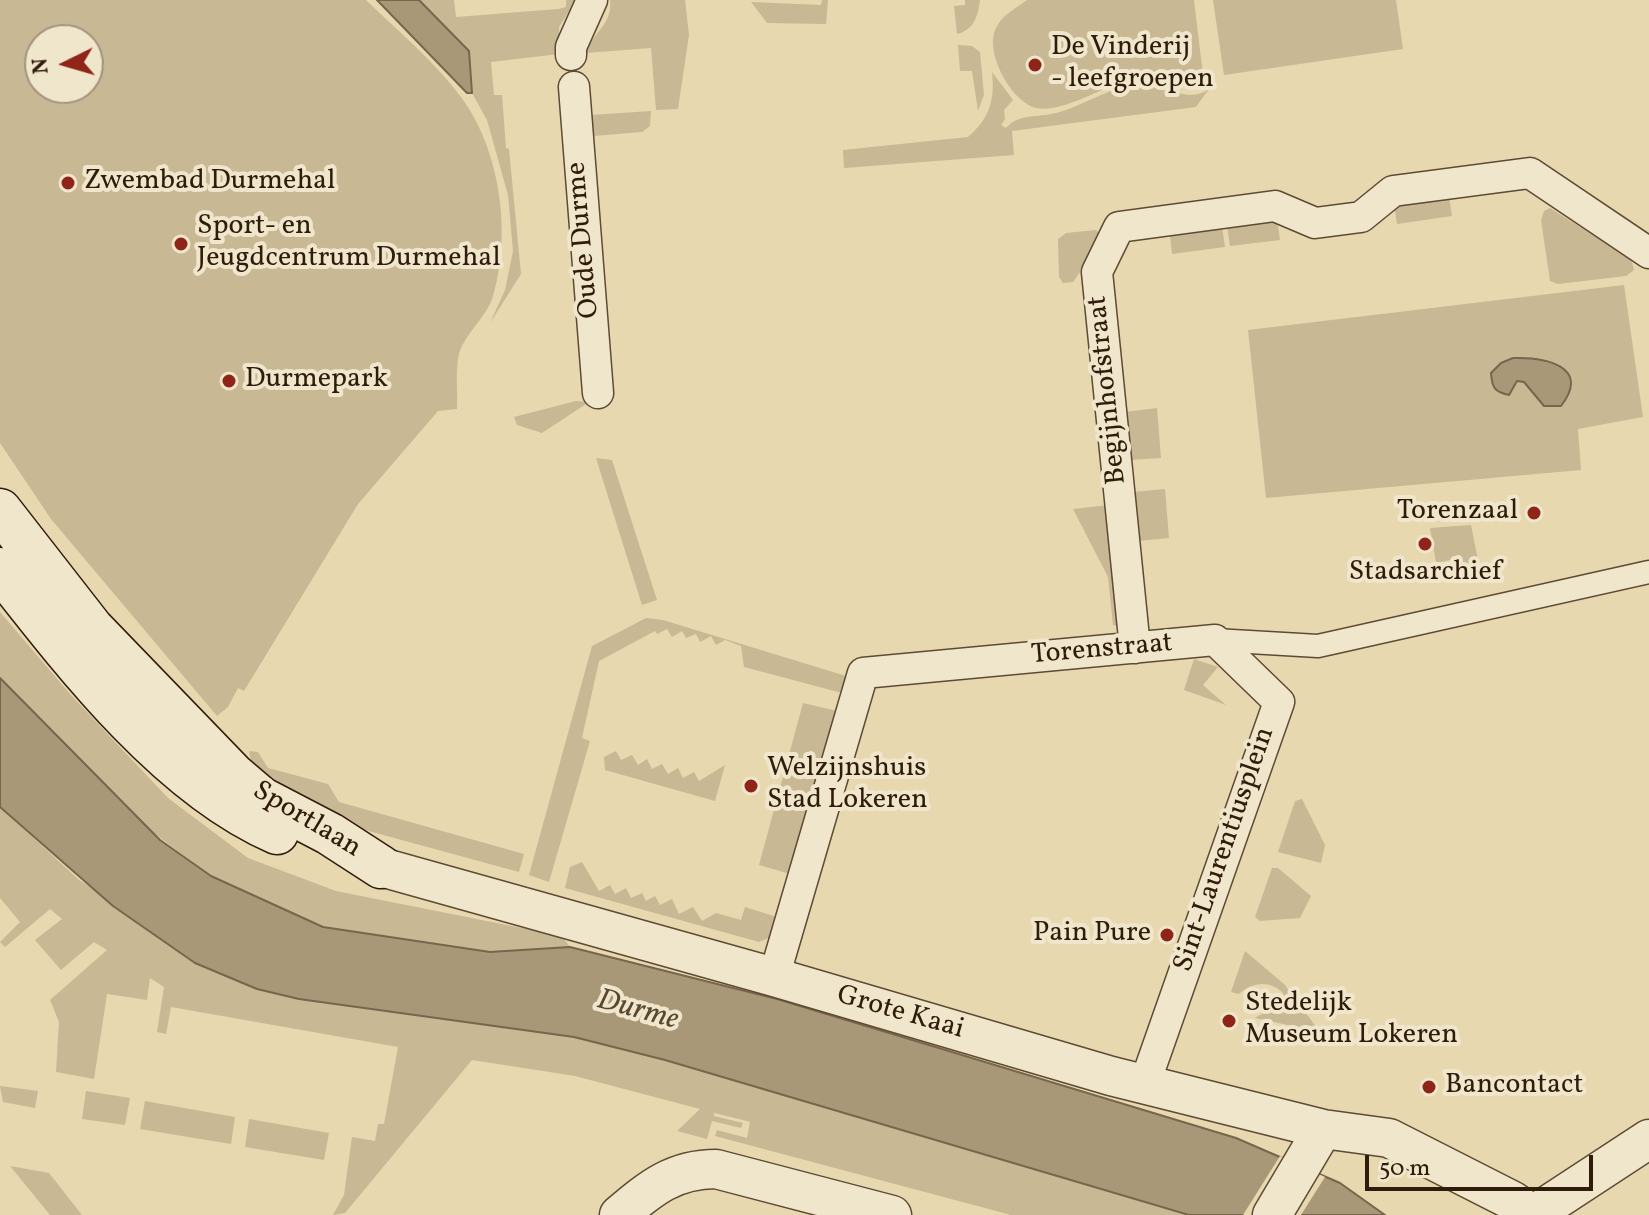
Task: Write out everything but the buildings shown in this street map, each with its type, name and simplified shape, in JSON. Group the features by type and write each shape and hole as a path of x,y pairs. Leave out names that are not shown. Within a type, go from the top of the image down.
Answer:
{"main road":[{"name":"Sportlaan","path":"0,510 92,628 234,775 261,798 330,834 381,867"},
{"name":"Sportlaan","path":"0,569 122,712 198,787 241,817 310,848 381,867"}],"street":[{"path":"571,55 571,47 592,0"},
{"name":"Oude Durme","path":"574,87 598,393"},
{"name":"Begijnhofstraat","path":"1135,648 1097,272 1119,227 1275,206 1315,223 1361,217 1393,191 1530,173 1649,253"},
{"name":"Torenstraat","path":"774,977 863,673 1215,640 1318,646 1649,572"},
{"name":"Sint-Laurentiusplein","path":"1145,1083 1279,702 1215,640"},
{"name":"Grote Kaai","path":"381,867 1095,1071 1323,1129 1389,1138 1513,1201 1533,1215"},
{"path":"1272,1215 1323,1129"},
{"path":"1533,1215 1649,1139"},
{"path":"619,1215 667,1177 698,1169 716,1169 892,1215"}],"shaded area":[{"name":"Durmepark","path":"0,0 366,0 422,53 461,97 482,133 496,178 502,226 498,274 486,311 459,354 457,409 438,411 358,504 244,691 238,688 228,707 217,716 51,519 0,443"},
{"path":"419,0 454,0 456,17 558,9 566,7 566,0 576,0 559,27 559,54 491,62 494,95 502,95 521,274 490,323 505,290 513,251 508,195 487,120 472,93 469,51"},
{"path":"610,0 685,0 689,35 678,109 656,110 651,48 586,53 606,22"},
{"path":"822,0 828,0 826,24 767,23 751,2 821,5"},
{"path":"965,0 980,0 978,12 971,26 957,34 954,6 965,5"},
{"path":"1027,0 1194,0 1203,75 1189,83 1146,74 1129,78 1074,102 1048,109 1036,108 1017,96 1009,86 997,62 993,38 999,23"},
{"path":"1213,0 1396,0 1403,49 1224,75"},
{"path":"958,45 972,46 980,52 984,95 978,111 972,71 960,71"},
{"path":"992,72 1013,100 1004,110 1005,119 1001,125 1006,128 1017,120 1056,113 1135,83 1193,95 1209,89 1196,107 1012,131 1014,155 844,168 843,150 968,137 989,108 993,91"},
{"path":"651,111 650,126 642,132 593,136 591,115"},
{"path":"1449,197 1452,216 1397,224 1394,204"},
{"path":"1550,208 1631,259 1634,270 1626,276 1558,284 1550,281 1541,220 1544,211"},
{"path":"1277,220 1280,240 1230,246 1227,226"},
{"path":"1222,227 1225,247 1172,254 1170,235"},
{"path":"1096,230 1100,234 1100,244 1073,282 1063,283 1059,277 1058,239 1066,233"},
{"path":"1624,285 1643,417 1578,429 1581,470 1266,498 1248,330"},
{"path":"576,401 589,402 542,433 517,425 514,417"},
{"path":"1157,408 1161,458 1130,460 1125,412"},
{"path":"596,458 612,460 657,600 642,605"},
{"path":"1165,489 1169,538 1138,541 1133,492"},
{"path":"1109,505 1120,627 1113,625 1108,577 1073,509"},
{"path":"1471,525 1479,565 1457,569 1455,559 1436,563 1430,528"},
{"path":"0,612 71,695 168,798 248,858 336,891 562,936 570,947 490,952 364,936 323,927 211,876 139,822 0,678"},
{"path":"646,618 663,620 846,676 842,693 744,667 741,646 725,640 716,645 711,636 700,642 696,634 686,638 682,631 672,637 667,629 657,634 655,631 599,661 582,738 590,741 549,882 529,875 592,646"},
{"path":"1194,659 1218,667 1203,685 1226,705 1184,690"},
{"path":"803,703 837,711 790,874 759,865"},
{"path":"249,751 258,752 268,768 328,784 339,802 524,854 519,872 354,827 253,772"},
{"path":"616,751 621,760 632,755 638,765 647,759 652,769 662,764 668,774 678,768 683,778 694,772 699,781 725,765 715,801 605,770 604,757"},
{"path":"1302,799 1325,845 1321,863 1278,852 1295,801"},
{"path":"0,807 79,880 257,989 299,999 574,1037 665,1060 1189,1215 1011,1215 715,1136 717,1130 747,1138 750,1122 747,1121 714,1113 714,1116 743,1123 741,1128 712,1121 707,1139 677,1131 700,1109 575,1076 472,1060 345,1213 333,1215 344,1195 352,1137 375,1141 378,1124 384,1124 398,1047 171,1007 166,1034 157,1032 164,987 150,978 147,1000 107,994 94,1079 56,1072 59,1022 50,1000 107,950 94,942 61,970 35,940 62,919 50,909 5,947 0,942 20,922 0,898"},
{"path":"582,862 599,891 610,885 615,894 626,888 631,898 642,893 646,901 655,896 660,905 672,899 679,914 693,907 702,921 716,913 741,920 745,907 777,917 771,937 759,942 565,888 570,867"},
{"path":"1272,868 1278,868 1311,896 1300,918 1260,921 1255,917"},
{"path":"1245,951 1284,984 1320,1032 1255,1018 1283,1002 1283,993 1267,984 1250,987 1239,994 1231,992"},
{"path":"0,1086 38,1091 35,1108 3,1102"},
{"path":"86,1091 130,1098 125,1125 82,1119"},
{"path":"145,1101 235,1117 231,1144 140,1129"},
{"path":"249,1119 329,1133 324,1160 245,1147"},
{"path":"10,1166 49,1173 82,1215 50,1215"}],"water":[{"path":"377,0 419,0 469,51 472,93 467,93"},
{"path":"1513,358 1550,362 1568,373 1571,381 1569,392 1561,406 1544,406 1524,382 1517,381 1509,395 1497,390 1491,373 1501,363"},
{"name":"Durme","path":"0,678 160,840 211,876 323,927 490,952 570,947 777,999 1236,1138 1340,1183 1385,1215 1189,1215 665,1060 574,1037 299,999 257,989 195,963 113,906 0,807"}],"pier":[{"path":"1280,1156 1325,1177 1301,1215 1243,1215"}],"place":[{"name":"De Vinderij - leefgroepen","path":"1035,65"},
{"name":"Zwembad Durmehal","path":"68,183"},
{"name":"Sport- en Jeugdcentrum Durmehal","path":"181,244"},
{"name":"Durmepark","path":"229,381"},
{"name":"Torenzaal","path":"1534,513"},
{"name":"Stadsarchief","path":"1425,544"},
{"name":"Welzijnshuis Stad Lokeren","path":"751,786"},
{"name":"Pain Pure","path":"1167,935"},
{"name":"Stedelijk Museum Lokeren","path":"1229,1021"},
{"name":"Bancontact","path":"1429,1087"}]}
